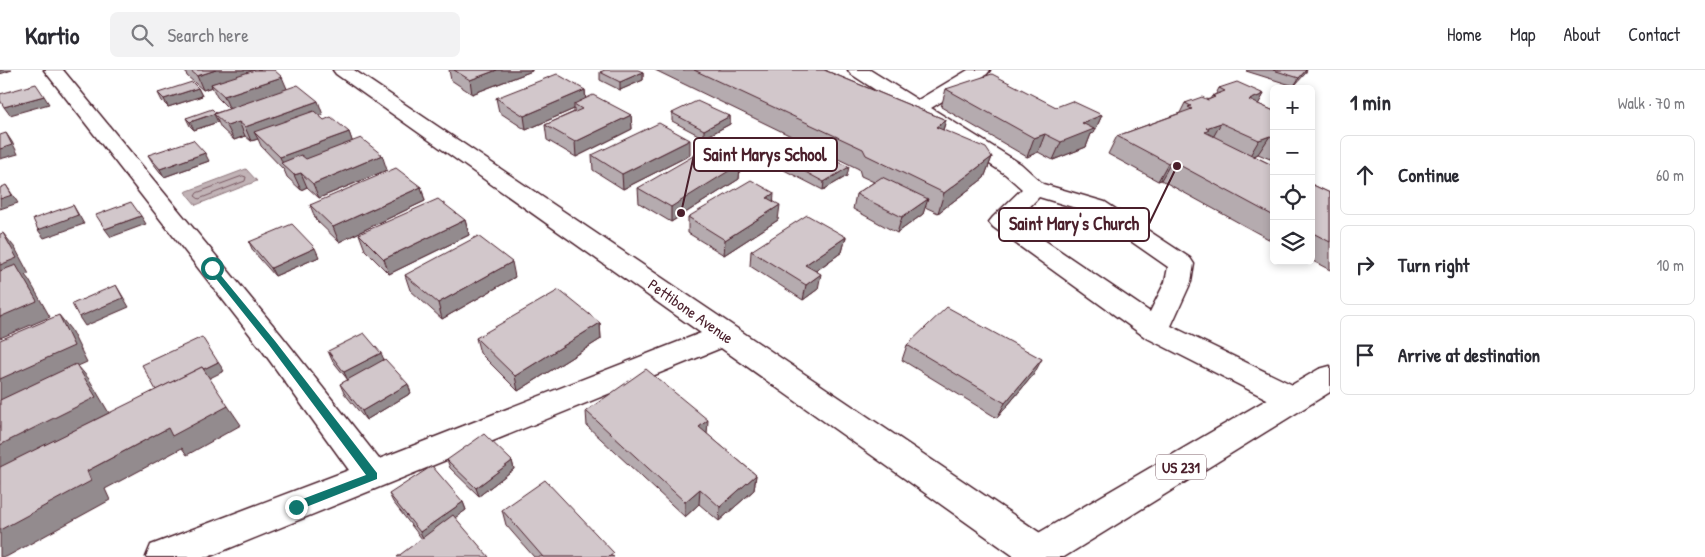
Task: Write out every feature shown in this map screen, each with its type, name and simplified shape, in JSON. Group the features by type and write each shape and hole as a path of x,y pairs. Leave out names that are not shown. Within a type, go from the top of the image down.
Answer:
{"street":[{"path":"53,70 272,343 374,476"},
{"name":"Pettibone Avenue","path":"342,70 725,335 1035,555"},
{"path":"860,70 1013,169 1035,189 1097,207 1181,264 1178,282 1155,330"},
{"path":"918,108 981,70"},
{"path":"1035,189 1001,222 1155,330 1294,399"},
{"path":"164,557 374,476 725,335"},
{"name":"US 231","path":"1035,555 1330,377"}],"water":[{"path":"246,169 257,181 196,205 185,192"}],"building":[{"path":"190,70 216,70 197,76"},
{"path":"255,70 274,70 282,77 224,96 211,84"},
{"path":"454,70 497,70 470,80"},
{"path":"605,70 638,70 643,72 620,82 600,72"},
{"path":"694,70 824,70 946,120 936,127 986,148 992,157 944,193 866,155 863,149"},
{"path":"1273,70 1306,70 1299,78"},
{"path":"557,74 585,90 524,116 496,98"},
{"path":"992,74 1056,107 1072,101 1102,115 1082,123 1094,129 1061,142 1045,134 1034,138 946,89"},
{"path":"192,82 198,88 164,99 158,93"},
{"path":"1237,82 1264,94 1249,100 1270,109 1270,136 1259,140 1221,123 1206,128 1209,130 1205,132 1270,164 1270,214 1172,161 1168,163 1117,136 1192,109 1188,107 1191,106 1185,103 1202,97 1208,100 1215,97 1212,96 1225,91 1219,88"},
{"path":"36,84 44,96 4,107 0,100 0,94"},
{"path":"298,85 318,101 245,127 239,122 227,126 214,114"},
{"path":"593,95 631,115 575,142 545,125 582,109 574,104"},
{"path":"697,101 730,116 704,130 672,113"},
{"path":"212,109 216,113 190,122 186,118"},
{"path":"314,111 324,120 331,117 349,132 280,157 254,132"},
{"path":"659,123 690,140 622,174 592,155"},
{"path":"6,133 12,145 0,149 0,135"},
{"path":"783,136 799,145 777,157 760,148"},
{"path":"361,138 382,155 313,184 301,173 294,175 281,163 301,155 306,159"},
{"path":"193,140 205,153 160,169 148,155"},
{"path":"721,140 744,151 730,159 740,164 671,207 638,188"},
{"path":"810,148 849,167 824,182 785,161"},
{"path":"396,168 421,187 333,227 310,205"},
{"path":"882,177 928,199 902,217 856,194"},
{"path":"751,180 774,193 767,198 780,205 725,240 688,217"},
{"path":"6,185 12,195 0,199 0,188"},
{"path":"1315,186 1330,193 1330,242 1315,234"},
{"path":"438,199 465,220 384,259 359,234"},
{"path":"131,202 141,216 105,229 96,215"},
{"path":"73,205 78,215 38,230 33,219"},
{"path":"807,215 846,237 805,265 821,274 806,285 751,251"},
{"path":"292,224 315,248 271,268 249,242"},
{"path":"3,233 17,258 0,265 0,234"},
{"path":"478,236 512,262 438,303 405,275"},
{"path":"16,265 37,301 0,317 0,271"},
{"path":"116,285 123,298 79,317 72,304"},
{"path":"559,290 600,323 515,376 476,338"},
{"path":"947,307 1042,359 1005,403 907,345"},
{"path":"59,315 74,346 0,379 0,340"},
{"path":"364,333 381,353 344,372 328,351"},
{"path":"202,337 218,362 204,369 202,367 156,390 142,365"},
{"path":"385,359 408,384 362,411 340,384"},
{"path":"76,364 96,397 0,445 0,400"},
{"path":"202,367 228,406 172,436 168,428 87,471 91,481 0,530 0,467"},
{"path":"646,369 708,420 699,427 756,475 720,507 700,489 685,502 586,411"},
{"path":"484,434 512,461 476,488 447,460"},
{"path":"432,466 463,502 420,532 389,494"},
{"path":"545,480 614,553 609,557 543,557 502,510"},
{"path":"453,515 489,557 397,557"}],"place":[{"name":"Saint Mary's Church","path":"1177,166"},
{"name":"Saint Marys School","path":"681,213"}],"route":[{"path":"212,268 374,476 296,507"}]}
